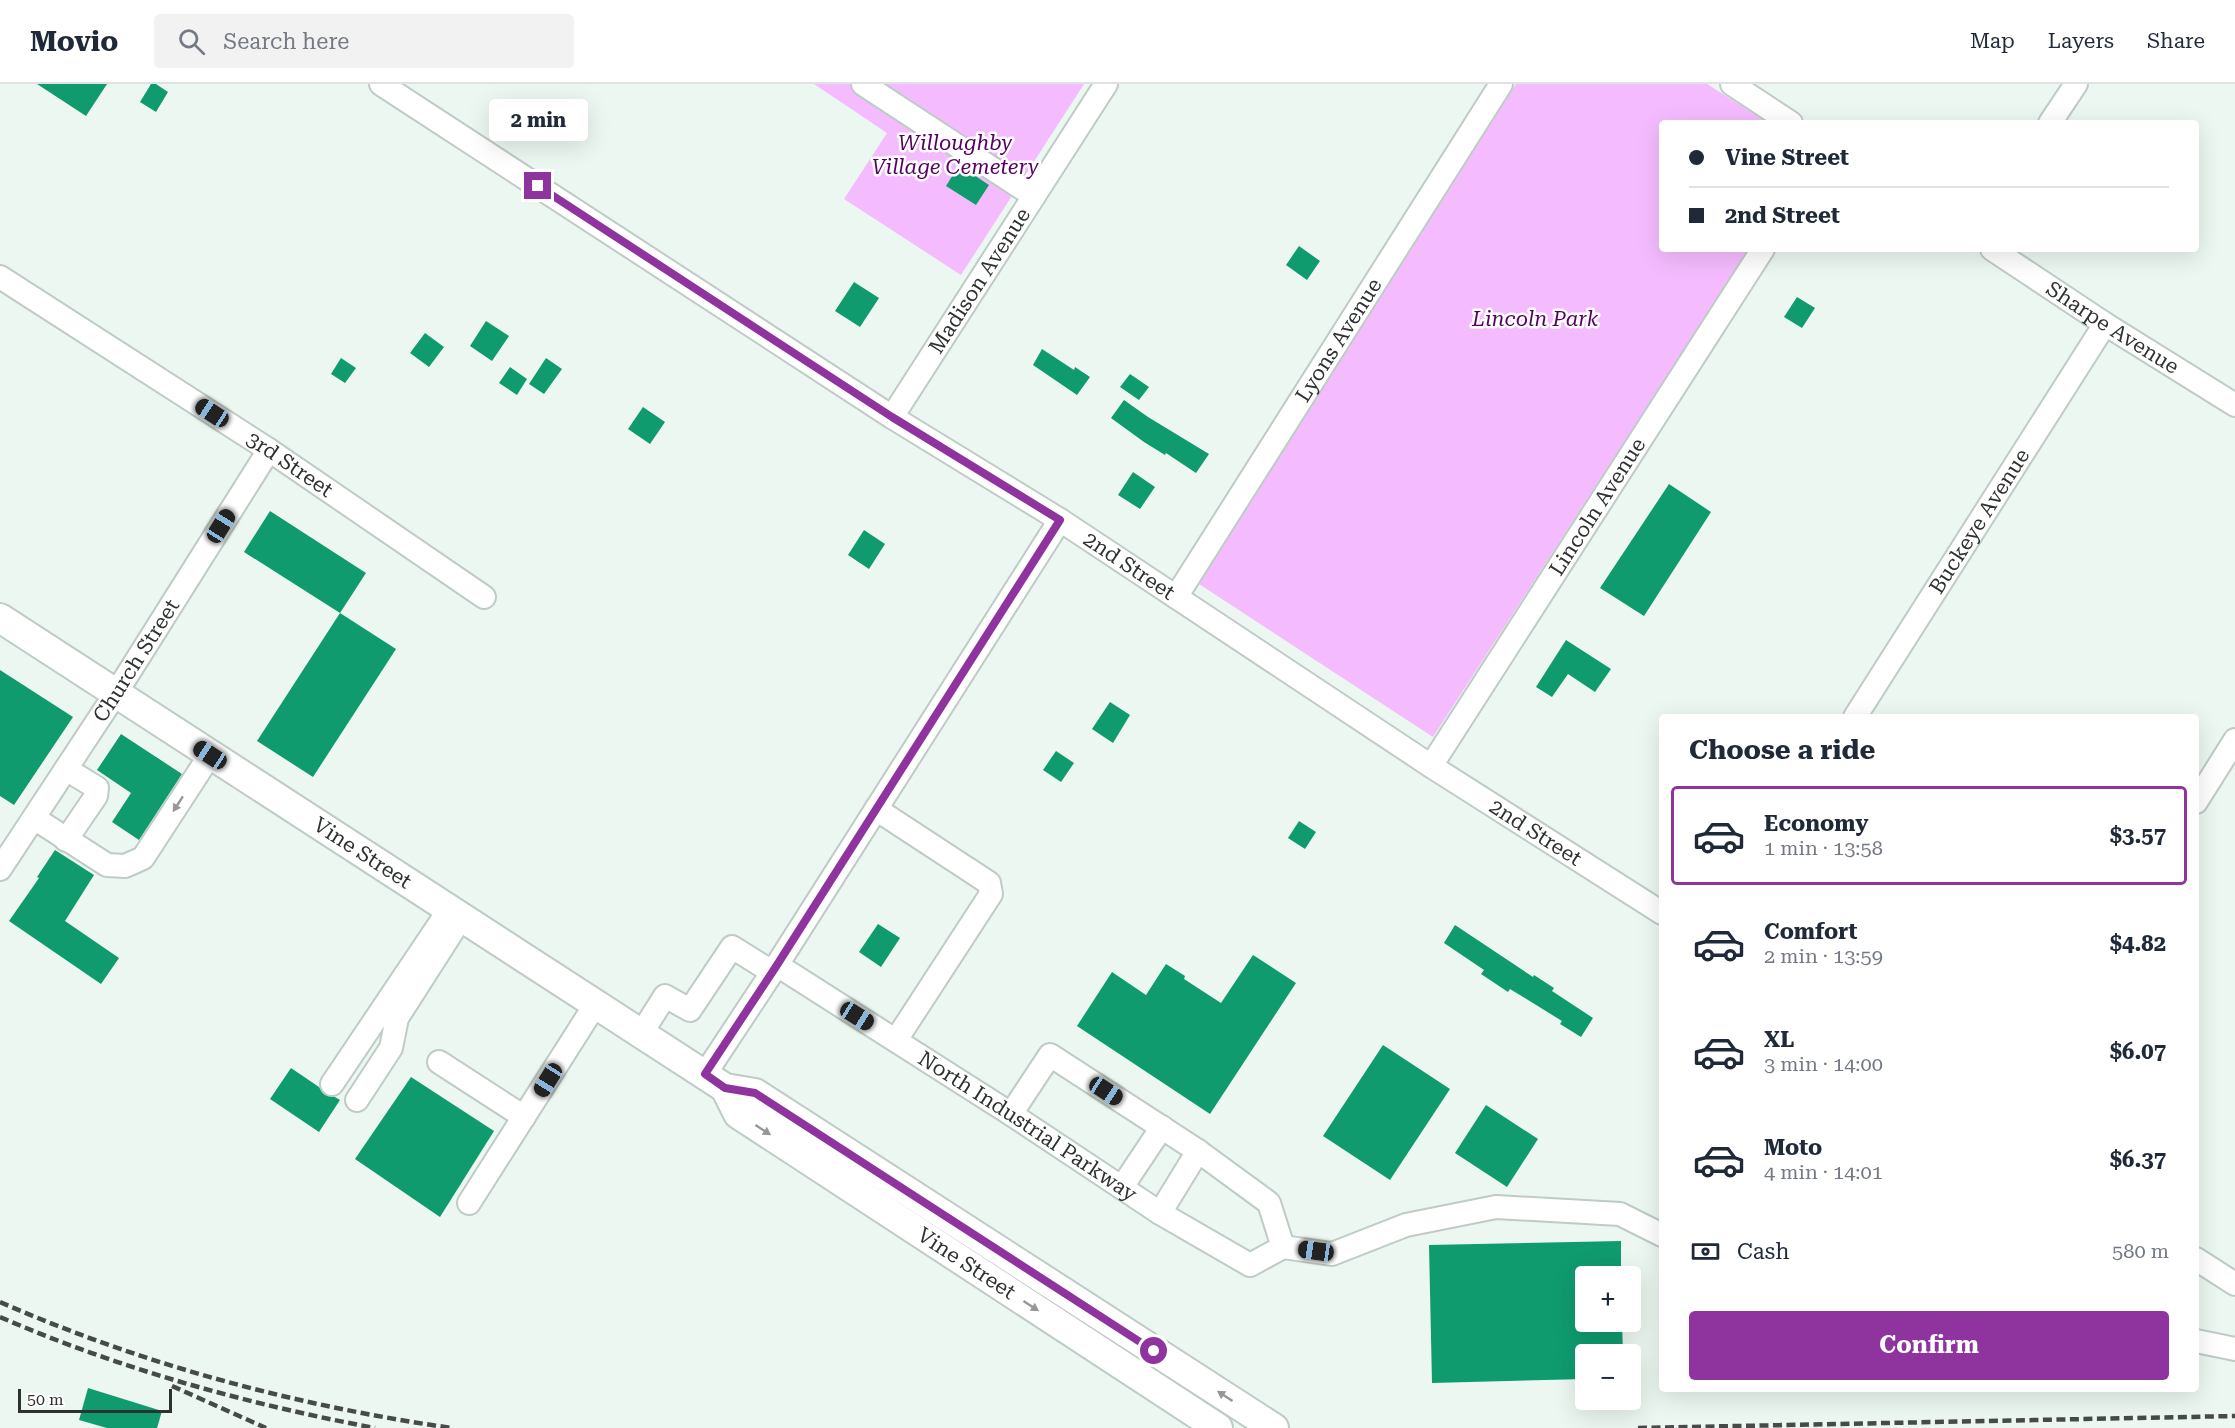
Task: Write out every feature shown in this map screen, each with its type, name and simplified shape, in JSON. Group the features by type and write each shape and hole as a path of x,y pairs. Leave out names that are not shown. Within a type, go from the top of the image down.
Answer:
{"main road":[{"name":"Vine Street","path":"0,618 595,1005 715,1081 755,1093 1274,1428"},
{"name":"Vine Street","path":"715,1081 738,1114 1218,1428"}],"street":[{"name":"2nd Street","path":"381,84 892,417 1060,520 1431,766 1659,912"},
{"name":"Madison Avenue","path":"892,417 1106,84"},
{"name":"Lyons Avenue","path":"1176,597 1501,84"},
{"path":"1732,84 1786,120"},
{"path":"2052,120 2076,84"},
{"path":"872,86 1034,196"},
{"name":"Lincoln Avenue","path":"1431,766 1761,252"},
{"name":"Sharpe Avenue","path":"1997,252 2105,324 2235,405"},
{"name":"3rd Street","path":"0,277 269,450 484,597"},
{"name":"Buckeye Avenue","path":"1857,714 2105,324"},
{"name":"Church Street","path":"0,869 7,842 34,818 116,693 269,450"},
{"path":"715,1081 775,969 1060,520"},
{"path":"2199,797 2235,740"},
{"path":"34,818 107,865 125,866 143,858 210,755"},
{"path":"66,769 97,788 96,796 66,840"},
{"path":"876,809 989,883 991,894 896,1040"},
{"path":"332,1084 455,914"},
{"path":"357,1100 391,1048 397,1018 455,914"},
{"name":"North Industrial Parkway","path":"641,1034 665,996 690,1010 732,947 775,969 896,1040 1160,1213 1250,1265 1283,1247"},
{"path":"469,1203 595,1005"},
{"path":"1011,1114 1050,1055 1198,1151 1269,1203 1283,1247 1332,1254 1406,1225 1496,1207 1620,1214 1659,1234"},
{"path":"439,1062 524,1117"},
{"path":"1122,1187 1162,1127"},
{"path":"1160,1213 1198,1151"},
{"path":"2199,1261 2235,1284"},
{"path":"2199,1342 2235,1349"}],"green space":[{"name":"Willoughby Village Cemetery","path":"814,84 1084,84 961,275 844,199 887,133"},
{"name":"Lincoln Park","path":"1516,84 1707,84 1764,120 1659,120 1659,252 1747,252 1433,737 1199,584"}],"building":[{"path":"37,84 107,84 86,116"},
{"path":"151,84 156,84 168,92 156,112 140,102"},
{"path":"959,165 989,185 976,205 946,186"},
{"path":"1299,246 1320,261 1307,280 1286,265"},
{"path":"854,282 879,298 860,327 835,311"},
{"path":"1797,297 1815,308 1802,328 1784,317"},
{"path":"486,321 509,336 492,361 470,346"},
{"path":"425,333 444,347 429,367 410,353"},
{"path":"1042,349 1074,370 1075,367 1090,377 1077,395 1033,365"},
{"path":"341,358 356,368 345,383 331,374"},
{"path":"546,358 562,369 544,394 529,384"},
{"path":"510,367 527,379 517,395 499,383"},
{"path":"1130,374 1149,387 1139,400 1120,387"},
{"path":"1124,400 1209,454 1196,473 1166,453 1165,455 1144,442 1111,418"},
{"path":"643,407 665,422 650,444 628,429"},
{"path":"1133,472 1155,487 1140,509 1118,495"},
{"path":"1669,484 1711,512 1644,616 1600,588"},
{"path":"270,511 366,573 340,613 244,552"},
{"path":"864,530 885,544 869,569 848,555"},
{"path":"340,613 396,649 313,777 257,741"},
{"path":"1566,640 1611,669 1595,692 1568,674 1552,697 1536,687"},
{"path":"0,670 73,717 14,805 0,796"},
{"path":"1110,702 1130,715 1113,743 1092,729"},
{"path":"121,734 182,774 139,840 112,822 131,793 97,770"},
{"path":"1056,751 1074,763 1061,782 1043,770"},
{"path":"1299,821 1316,832 1305,849 1288,838"},
{"path":"55,850 94,875 65,921 119,958 101,984 9,921"},
{"path":"878,924 900,938 881,967 859,952"},
{"path":"1455,925 1533,977 1534,975 1554,988 1552,991 1593,1018 1581,1037 1560,1024 1562,1021 1510,989 1508,992 1481,974 1484,970 1444,943"},
{"path":"1253,955 1296,983 1210,1114 1077,1026 1112,972 1146,995 1166,964 1185,976 1184,979 1221,1003"},
{"path":"1383,1045 1450,1089 1390,1180 1323,1136"},
{"path":"291,1068 319,1087 325,1095 340,1100 319,1132 270,1099"},
{"path":"411,1077 494,1131 440,1217 355,1159"},
{"path":"1486,1105 1538,1139 1507,1187 1455,1153"},
{"path":"1621,1241 1621,1266 1575,1266 1575,1332 1622,1332 1623,1344 1575,1344 1575,1379 1432,1383 1429,1245"},
{"path":"88,1388 162,1411 157,1428 107,1428 79,1420"}],"railway":[{"path":"0,1302 110,1345 222,1380 336,1408 452,1428"},
{"path":"0,1317 91,1353 184,1383 279,1408 375,1428"},
{"path":"172,1386 266,1428"},
{"path":"1638,1428 2235,1416"}],"route":[{"path":"538,186 892,417 1060,520 777,965 705,1074 725,1088 755,1093 1154,1351"}]}
